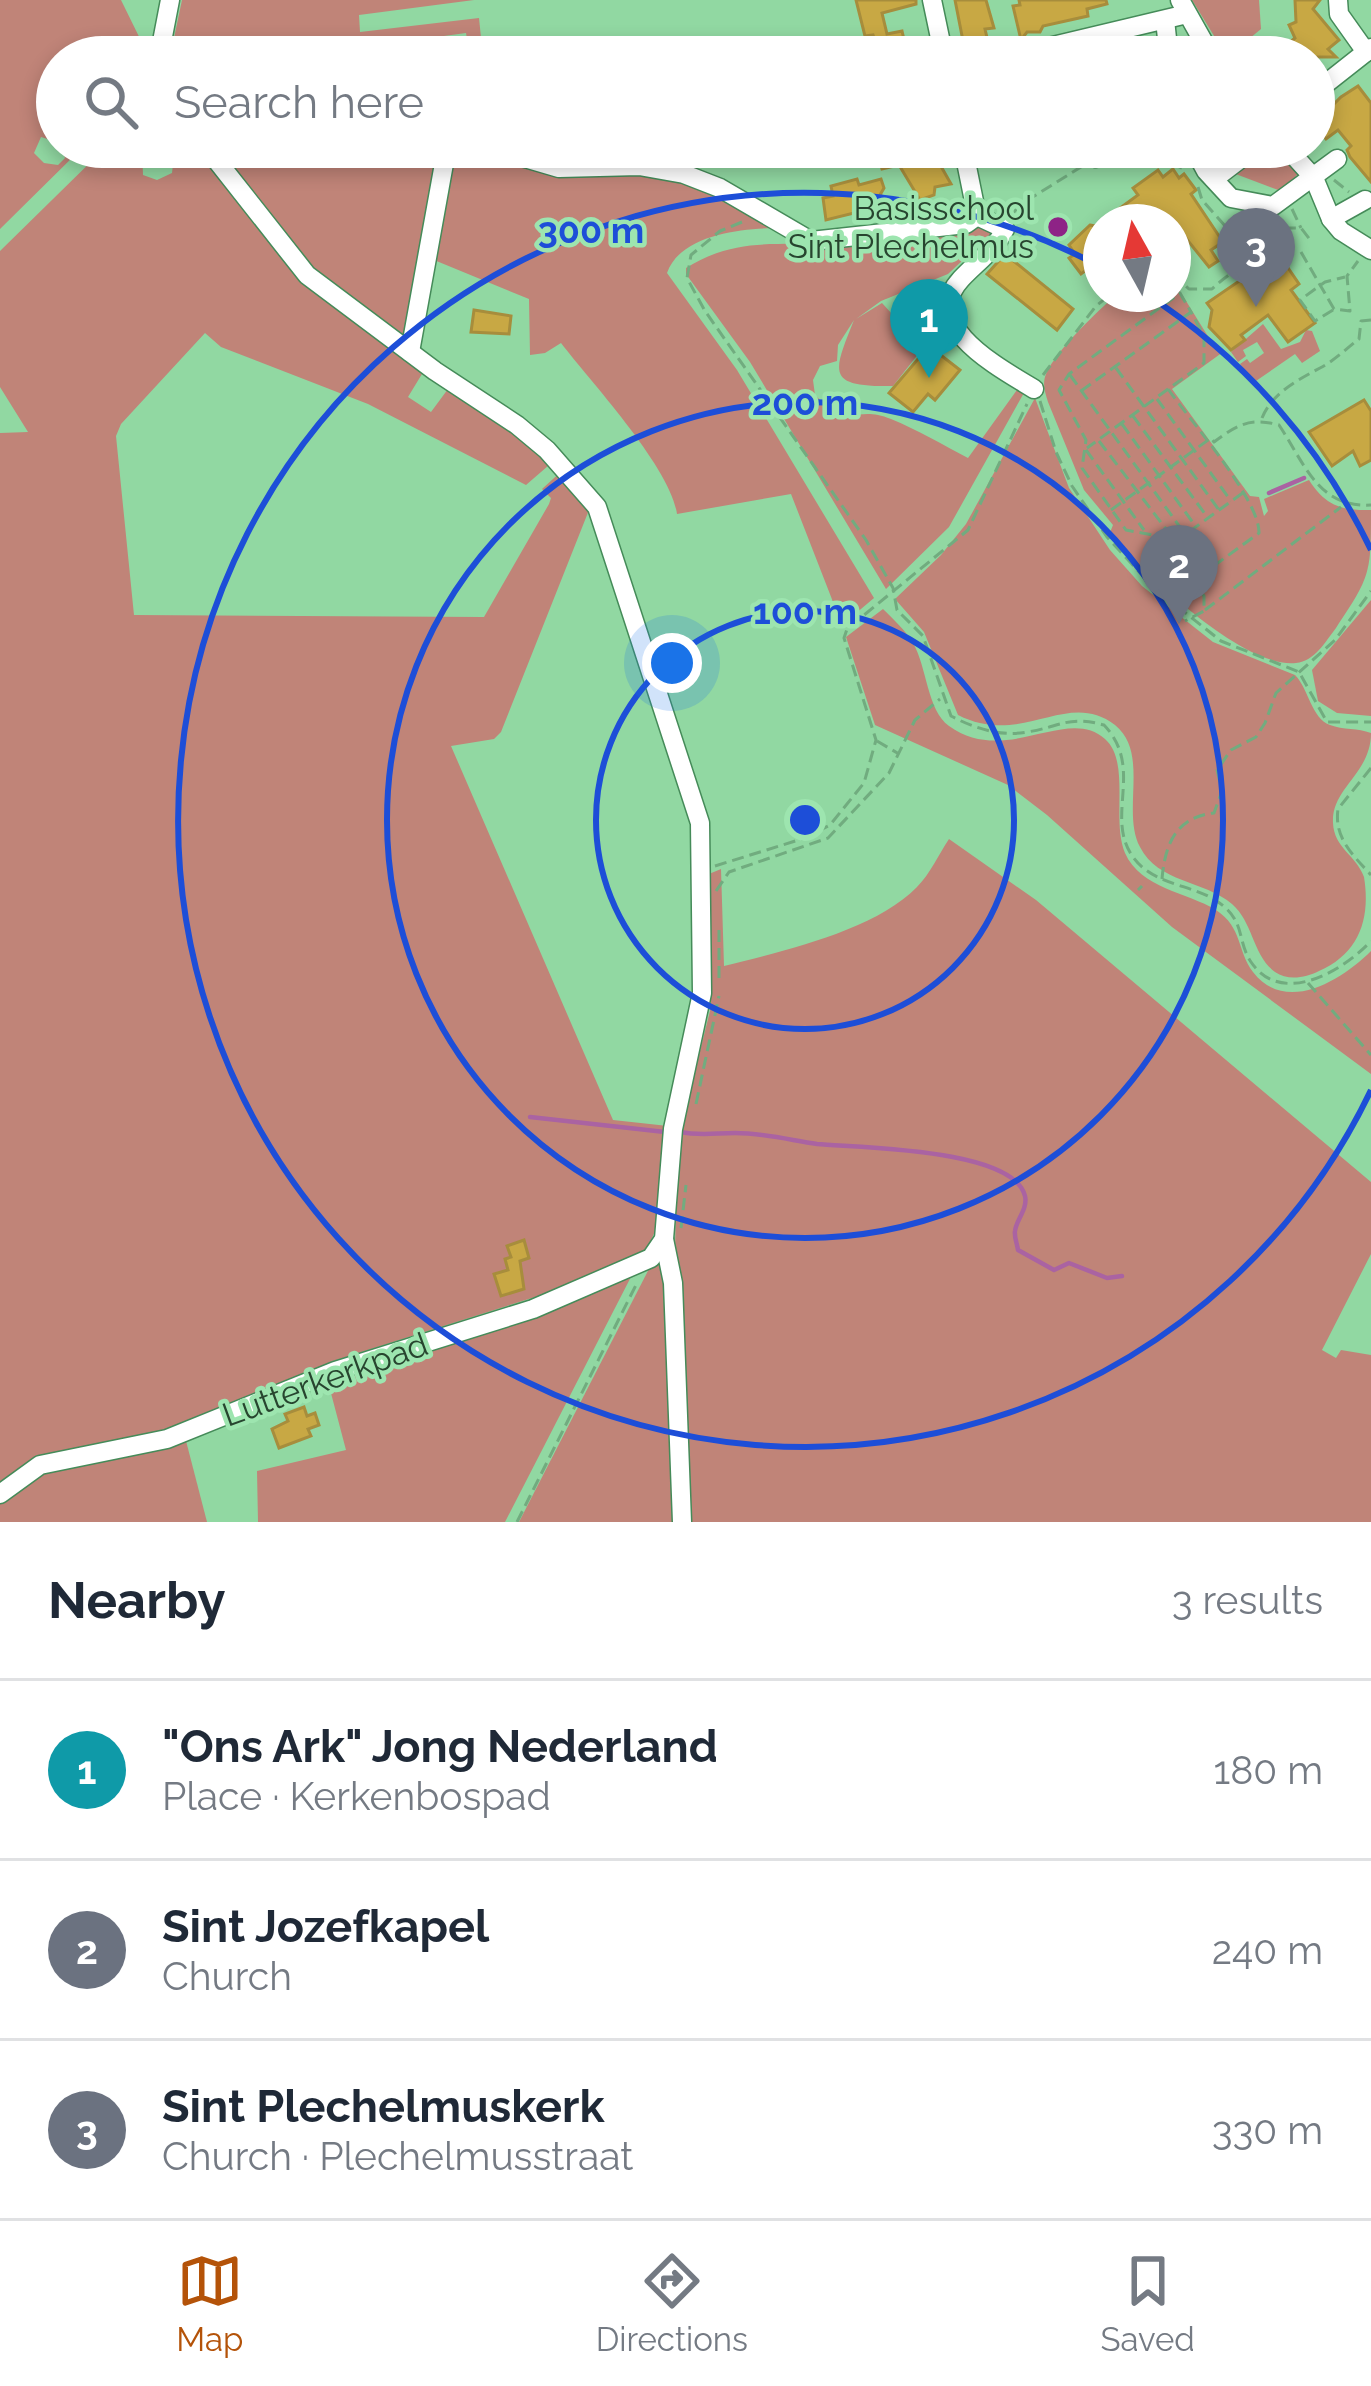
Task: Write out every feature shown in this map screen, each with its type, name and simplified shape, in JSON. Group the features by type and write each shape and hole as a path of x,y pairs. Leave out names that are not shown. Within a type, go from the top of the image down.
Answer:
{"street":[{"path":"163,36 170,0"},
{"path":"932,0 940,36"},
{"path":"1335,76 1368,50 1339,14 1338,0"},
{"path":"1097,36 1165,20 1183,7 1200,36"},
{"path":"1165,20 1166,36"},
{"path":"223,168 308,275 517,424 597,507 700,824 702,993 673,1129 664,1239 673,1283 682,1522"},
{"path":"410,352 443,168"},
{"path":"661,168 719,188 811,241 966,224 976,216"},
{"path":"966,168 976,216"},
{"path":"1207,168 1231,199 1273,206 1325,169"},
{"path":"1214,179 1228,168"},
{"path":"1325,169 1322,204 1341,231 1370,249"},
{"path":"1331,219 1364,200"},
{"path":"976,216 1005,229 998,244 952,291 948,316 957,334 1034,389"},
{"path":"651,1258 664,1239"},
{"name":"Lutterkerkpad","path":"0,1494 40,1465 167,1438 335,1371 533,1309 651,1258"}],"path":[{"path":"1005,229 1020,205 1080,168"},
{"path":"1325,169 1340,187 1364,200"},
{"path":"1286,197 1301,228"},
{"path":"763,213 720,231 691,255 687,278 705,311 866,540 893,588 897,610 923,636 951,716 972,727 1005,734 1075,719 1104,725 1125,759 1124,833 1134,858 1162,879 1215,899 1240,924 1250,962 1281,983 1307,982 1341,969 1371,941"},
{"path":"1370,249 1347,276 1320,285 1300,300 1315,321 1334,310 1371,320"},
{"path":"1301,252 1334,310"},
{"path":"1191,290 1212,289 1232,270 1286,254"},
{"path":"1347,276 1349,311"},
{"path":"702,871 806,838 830,825 864,783 876,740 844,638 850,623 968,530 1034,389 1092,312"},
{"path":"1154,312 1069,374 1059,390 1086,440 1082,468 1126,530 1171,541 1244,492"},
{"path":"1081,391 1191,312 1204,336 1204,363 1085,449"},
{"path":"1262,420 1270,402 1359,338 1361,321"},
{"path":"1115,367 1219,510"},
{"path":"1069,374 1185,534"},
{"path":"1034,389 1072,486 1107,537 1154,588 1221,641 1299,672 1327,722 1371,722"},
{"path":"1168,389 1244,492 1256,512 1259,533 1193,581"},
{"path":"1156,398 1231,501"},
{"path":"1132,415 1208,518"},
{"path":"1112,510 1211,437 1214,442 1241,422 1262,420 1279,425 1326,496 1344,505 1371,505"},
{"path":"1121,423 1196,526"},
{"path":"1098,440 1185,554 1193,581 1204,596 1204,611"},
{"path":"1085,449 1146,532"},
{"path":"1184,621 1195,619 1344,505"},
{"path":"1162,879 1172,835 1183,823 1214,813 1222,791 1217,770 1232,750 1256,737 1276,693 1335,640 1371,590"},
{"path":"716,892 729,872 828,838 890,773 915,720 941,698"},
{"path":"876,740 899,754"},
{"path":"1371,768 1336,818 1345,847 1371,874"},
{"path":"692,1123 718,1006 719,930"},
{"path":"1307,982 1371,1055"},
{"path":"517,1522 651,1258"}],"shaded area":[{"path":"0,0 121,0 139,36 36,36 36,168 62,168 0,229"},
{"path":"182,0 474,0 359,15 360,32 479,18 481,36 466,33 174,36"},
{"path":"1192,0 1259,0 1261,29 1252,36 1214,36"},
{"path":"85,168 143,168 143,175 157,180 172,173 173,168 216,168 255,219 425,369 408,397 431,412 448,389 556,459 526,485 368,404 221,347 205,333 121,424 116,436 134,615 484,617 549,504 551,498 542,489 564,469 589,510 501,732 494,739 451,746 613,1120 668,1126 664,1212 645,1253 551,1292 333,1361 157,1434 0,1484 0,433 28,432 0,387 0,251"},
{"path":"232,168 435,168 407,337 317,274"},
{"path":"449,168 672,172 781,228 750,229 700,241 674,260 667,273 737,370 874,598 842,625 791,494 677,514 672,495 646,450 561,343 530,355 529,299 434,260"},
{"path":"1239,168 1295,168 1299,173 1281,191 1233,173"},
{"path":"991,224 993,232 948,274 881,301 856,319 882,303 923,348 893,386 855,384 840,373 854,320 838,345 837,361 820,366 813,380 815,395 837,412 891,419 968,458 1019,387 1025,391 949,527 886,589 750,362 686,268 740,247"},
{"path":"1191,309 1223,352 1172,389 1250,496 1259,497 1264,516 1268,511 1264,499 1309,480 1335,505 1371,510 1369,561 1362,584 1314,655 1296,663 1249,651 1195,615 1109,535 1113,525 1084,490 1044,385 1059,353 1098,312"},
{"path":"1263,324 1281,349 1300,342 1306,330 1312,331 1320,351 1302,363 1295,354 1253,383 1240,364 1264,353 1257,342 1243,350 1246,356 1238,362 1231,352"},
{"path":"1035,398 1069,488 1110,550 1142,586 1213,642 1295,675 1324,721 1371,733 1365,759 1338,800 1333,823 1337,839 1364,877 1363,921 1352,945 1319,971 1297,978 1275,972 1232,904 1170,875 1148,859 1135,833 1131,751 1115,725 1079,712 1003,725 958,715 924,632 895,599 966,524"},
{"path":"1371,600 1371,716 1337,713 1318,701 1312,670"},
{"path":"883,609 913,643 936,710 949,726 992,741 1073,728 1090,730 1105,739 1117,762 1121,840 1132,865 1153,882 1225,917 1248,964 1266,985 1297,992 1314,988 1345,973 1371,951 1371,1074 1172,927 1008,785 875,725 846,637"},
{"path":"949,839 1036,900 1371,1182 1371,1254 1322,1350 1336,1358 1341,1350 1371,1355 1371,1522 686,1522 675,1253 677,1143 711,1007 709,874 721,869 724,966 826,937 877,916 917,887"},
{"path":"664,1263 674,1522 519,1522 651,1265"},
{"path":"634,1271 505,1522 258,1522 257,1471 346,1450 327,1378"},
{"path":"185,1437 207,1522 0,1522 0,1499 35,1475"}],"building":[{"path":"856,0 916,0 916,4 882,13 887,34 902,31 903,36 865,36"},
{"path":"955,0 986,0 994,28 985,29 987,36 962,36"},
{"path":"1019,0 1106,0 1107,4 1087,9 1088,16 1043,26 1040,32 1024,36 1020,36 1013,6 1020,5"},
{"path":"1295,0 1320,0 1313,9 1339,40 1335,43 1335,36 1294,36 1289,25 1296,22"},
{"path":"1358,86 1371,103 1371,182 1350,157 1347,150 1351,146 1338,130 1335,132 1335,103"},
{"path":"901,168 942,168 951,184 935,187 934,195 920,200"},
{"path":"1173,169 1179,178 1184,174 1196,190 1191,194 1223,242 1211,250 1218,261 1209,267 1191,244 1191,204 1126,204 1138,195 1133,188 1158,170 1163,177"},
{"path":"857,179 859,185 881,179 880,195 887,199 887,212 872,216 870,209 826,220 823,198 833,196 831,186"},
{"path":"1083,232 1081,274 1069,258 1075,254 1069,245"},
{"path":"1005,254 1073,309 1057,330 987,274"},
{"path":"1282,259 1299,284 1291,290 1315,323 1288,342 1268,315 1241,335 1245,340 1231,350 1209,327 1212,310 1207,303 1245,277 1249,283"},
{"path":"474,310 511,316 509,334 471,332"},
{"path":"929,346 960,370 935,400 928,394 913,412 889,393"},
{"path":"1364,400 1371,411 1371,460 1360,466 1353,451 1332,466 1309,432"},
{"path":"524,1240 529,1258 520,1261 524,1289 501,1296 494,1274 508,1270 507,1246"},
{"path":"304,1407 307,1416 315,1413 319,1425 308,1429 311,1436 279,1448 272,1429 288,1421 285,1414"}],"waterway":[{"path":"1269,493 1304,478"},
{"path":"530,1117 665,1132"},
{"path":"680,1132 756,1134 931,1153 993,1168 1014,1180 1025,1196 1015,1231 1018,1250 1054,1270 1069,1263 1107,1278 1122,1276"}],"place":[{"name":"Basisschool Sint Plechelmus","path":"1058,227"},
{"name":"Sint Plechelmuskerk","path":"1256,307"},
{"name":"\"Ons Ark\" Jong Nederland","path":"929,378"},
{"name":"Sint Jozefkapel","path":"1179,624"}]}
